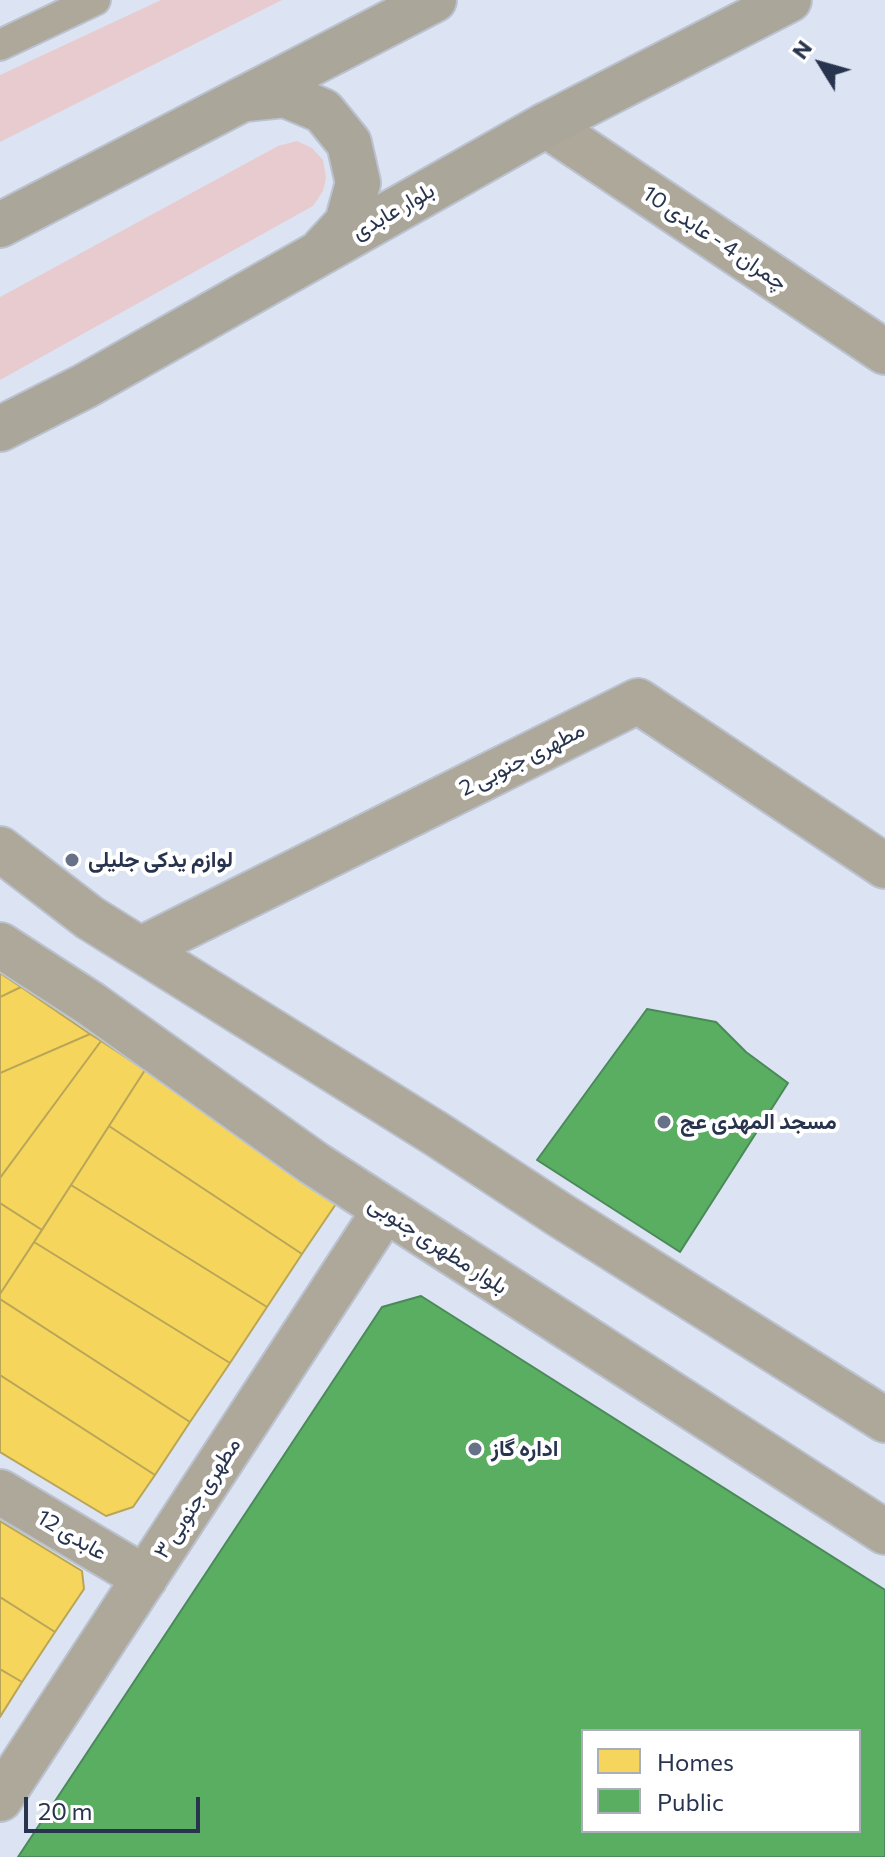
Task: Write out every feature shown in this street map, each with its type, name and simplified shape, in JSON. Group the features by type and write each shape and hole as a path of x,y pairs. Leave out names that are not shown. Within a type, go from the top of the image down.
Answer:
{"main road":[{"path":"0,225 434,0"},
{"name":"بلوار عابدی","path":"0,429 85,386 546,125 789,0"},
{"path":"244,100 285,95 323,111 349,143 358,183 347,223 319,253"}],"street":[{"name":"چمران 4 - عابدی 10","path":"546,125 885,352"},
{"name":"مطهری جنوبی 2","path":"141,949 638,701 885,866"},
{"path":"0,849 90,918 885,1420"},
{"name":"بلوار مطهری جنوبی","path":"0,945 81,996 315,1164 885,1532"},
{"name":"مطهری جنوبی ۳","path":"4,1793 385,1210"},
{"name":"عابدی 12","path":"0,1492 145,1578"}],"lane":[{"path":"0,45 95,0"}],"shaded area":[{"path":"161,0 282,0 0,142 0,75"},
{"path":"297,141 312,148 323,160 326,178 323,191 313,206 0,380 0,297 278,146"}],"building: Homes":[{"path":"0,973 21,987 0,997"},
{"path":"21,987 90,1034 0,1073 0,997"},
{"path":"90,1034 101,1041 0,1178 0,1073"},
{"path":"101,1041 145,1070 42,1230 0,1203 0,1178"},
{"path":"145,1070 338,1201 302,1254 109,1126"},
{"path":"109,1126 302,1254 267,1307 71,1185"},
{"path":"71,1185 267,1307 230,1363 34,1242"},
{"path":"0,1203 42,1230 0,1294"},
{"path":"34,1242 230,1363 190,1422 0,1299 0,1294"},
{"path":"0,1299 190,1422 155,1475 0,1375"},
{"path":"0,1375 155,1475 133,1507 106,1516 0,1452"},
{"path":"0,1521 82,1571 84,1589 55,1632 0,1597"},
{"path":"0,1597 55,1632 22,1682 0,1669"},
{"path":"0,1669 22,1682 0,1717"}],"building: Public":[{"name":"مسجد المهدی عج","path":"647,1009 716,1022 746,1052 788,1083 680,1252 537,1160"},
{"name":"اداره گاز","path":"421,1296 885,1590 885,1857 18,1857 382,1307"}],"place":[{"name":"لوازم یدکی جلیلی","path":"72,860"},
{"name":"مسجد المهدی عج","path":"664,1122"},
{"name":"اداره گاز","path":"475,1449"}]}
